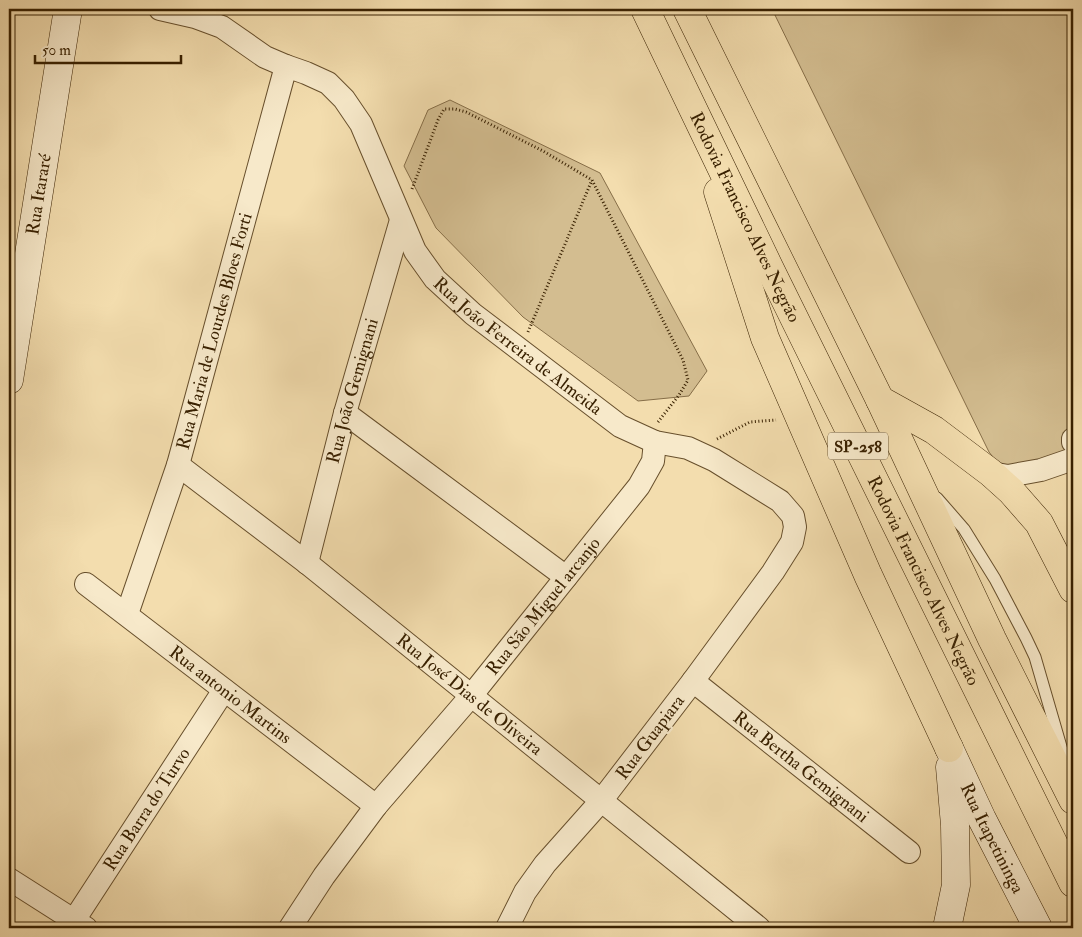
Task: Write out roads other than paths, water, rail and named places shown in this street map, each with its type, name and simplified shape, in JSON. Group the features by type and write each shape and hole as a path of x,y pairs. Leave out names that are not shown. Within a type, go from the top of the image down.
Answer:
{"highway":[{"name":"Rodovia Francisco Alves Negrão","path":"645,9 769,267 1073,883"},
{"name":"Rodovia Francisco Alves Negrão","path":"687,9 880,400 992,639 1073,800"},
{"path":"687,96 764,338 868,575 949,748"},
{"path":"880,400 934,430 991,473 1011,491 1039,523 1073,589"}],"street":[{"name":"Rua Itararé","path":"9,380 68,9"},
{"name":"Rua João Ferreira de Almeida","path":"160,9 195,17 222,27 265,57 328,83 344,99 361,124 414,251 435,279 473,314 620,426 650,440 694,450 714,460 780,501 793,516 795,527 792,542"},
{"name":"Rua Maria de Lourdes Bloes Forti","path":"127,614 178,465 296,69"},
{"name":"Rua João Gemignani","path":"307,563 345,414 400,220"},
{"path":"345,414 566,577"},
{"name":"Rua São Miguel arcanjo","path":"290,928 324,876 376,806 471,696 639,486 653,461 650,440"},
{"path":"991,473 1008,476 1041,470 1073,459"},
{"name":"Rua José Dias de Oliveira","path":"178,465 307,563 759,928"},
{"name":"Rua Guapiara","path":"510,927 525,892 545,864 601,801 693,681 773,572 792,542"},
{"name":"Rua antonio Martins","path":"86,584 376,806"},
{"name":"Rua Bertha Gemignani","path":"693,681 909,852"},
{"name":"Rua Barra do Turvo","path":"77,925 224,690"},
{"path":"947,928 956,885 955,825 949,748"},
{"name":"Rua Itapetininga","path":"949,748 982,820 1038,928"},
{"path":"9,879 77,925"}],"lane":[{"path":"914,472 964,529 995,579 1026,638 1035,657 1073,790"}]}
